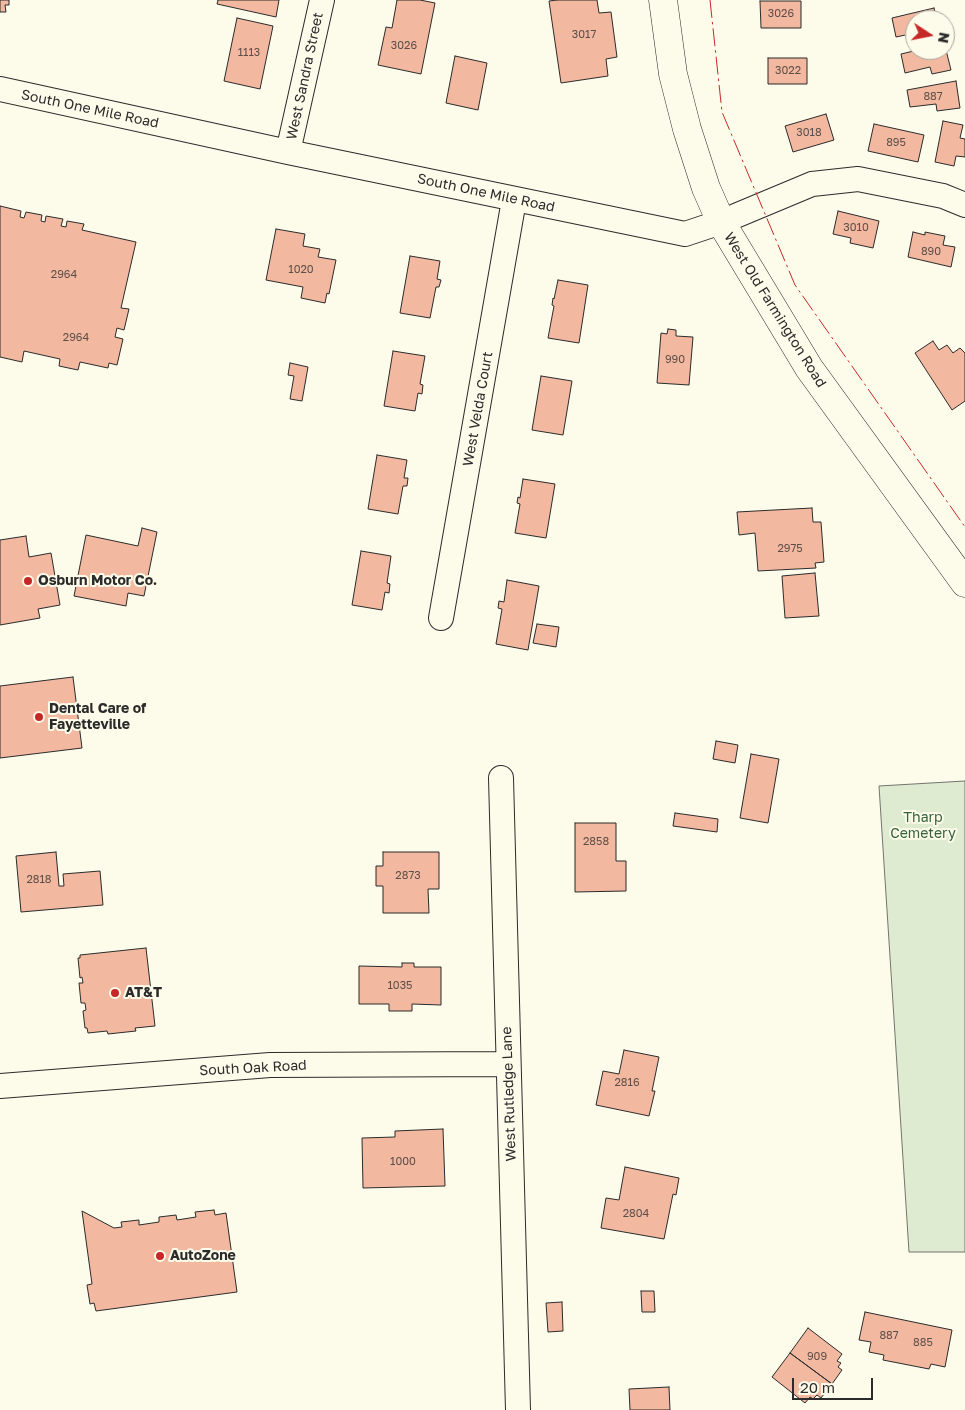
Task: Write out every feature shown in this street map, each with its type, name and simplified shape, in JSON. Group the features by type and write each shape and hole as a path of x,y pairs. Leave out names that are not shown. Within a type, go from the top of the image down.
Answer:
{"street":[{"name":"West Sandra Street","path":"288,152 322,0"},
{"name":"West Old Farmington Road","path":"663,0 673,74 687,130 706,188 721,222 809,368 965,583"},
{"name":"South One Mile Road","path":"0,90 514,200 685,234 721,222 812,184 858,179 943,196 965,205"},
{"name":"West Velda Court","path":"441,618 514,200"},
{"name":"West Rutledge Lane","path":"501,778 518,1410"},
{"name":"South Oak Road","path":"0,1086 270,1065 508,1064"}],"green space":[{"name":"Tharp Cemetery","path":"965,781 965,1252 909,1252 879,786"}],"building":[{"path":"0,0 9,0 9,5 5,5 6,12 0,12"},
{"path":"218,0 279,0 276,17 217,4"},
{"path":"397,0 420,0 435,3 421,74 378,65 386,27 392,28"},
{"path":"597,0 599,13 611,12 617,57 606,59 608,76 561,83 549,1"},
{"path":"760,1 801,1 801,28 761,28"},
{"path":"905,15 905,35 896,37 892,18"},
{"path":"237,18 273,26 260,89 224,81"},
{"path":"905,53 905,60 948,60 951,70 932,74 930,67 905,73 901,54"},
{"path":"455,56 487,63 478,110 446,103"},
{"path":"768,58 807,58 807,84 768,84"},
{"path":"956,81 960,108 937,111 936,104 910,107 907,90"},
{"path":"826,114 834,140 793,152 785,126"},
{"path":"943,121 963,125 960,138 965,139 965,157 956,156 954,166 935,162"},
{"path":"874,124 924,135 918,162 868,151"},
{"path":"0,206 21,211 20,217 24,218 26,212 42,215 41,221 45,222 46,216 63,219 61,226 66,227 67,221 84,224 82,230 136,242 121,308 129,309 124,330 117,328 115,337 123,339 117,365 109,363 108,368 80,362 78,370 59,366 60,359 24,351 22,362 0,357"},
{"path":"838,211 879,221 873,248 850,243 851,238 833,234"},
{"path":"276,229 305,234 303,246 320,249 318,257 336,260 329,294 327,293 325,303 301,298 303,287 266,280"},
{"path":"913,232 945,236 943,245 955,247 951,267 908,257"},
{"path":"410,256 440,261 437,279 441,280 439,287 436,287 430,318 400,313"},
{"path":"558,280 588,285 579,343 548,338 554,306 552,305 553,298"},
{"path":"668,329 676,330 676,336 693,337 689,385 657,383 661,333 667,334"},
{"path":"933,341 939,350 947,345 953,353 960,348 965,353 965,401 952,410 915,353"},
{"path":"393,351 425,356 420,384 423,385 422,394 418,393 415,411 384,406"},
{"path":"290,363 308,367 302,401 290,399 294,376 288,375"},
{"path":"541,376 572,381 563,435 532,430"},
{"path":"377,455 407,460 404,478 408,478 407,486 403,486 398,514 368,509"},
{"path":"523,479 555,484 546,538 515,533 520,504 517,503 518,497 520,498"},
{"path":"812,508 813,522 821,522 824,562 815,563 816,568 758,571 755,533 739,535 737,512"},
{"path":"142,528 157,532 144,596 128,593 126,606 74,596 86,535 138,546"},
{"name":"Osburn Motor Co.","path":"26,536 29,557 51,553 60,605 38,609 40,618 0,625 0,540"},
{"path":"361,551 391,556 387,583 390,584 389,593 385,592 382,610 352,605"},
{"path":"815,573 819,616 785,618 782,576"},
{"path":"507,580 539,586 528,650 496,644 502,609 498,608 499,601 504,602"},
{"path":"537,624 559,627 556,647 533,643"},
{"name":"Dental Care of Fayetteville","path":"73,677 82,748 0,758 0,686"},
{"path":"716,741 738,745 735,763 713,759"},
{"path":"751,754 779,759 768,823 740,818"},
{"path":"675,813 718,819 717,832 673,826"},
{"path":"575,823 616,823 616,861 626,861 626,891 575,892"},
{"path":"56,852 59,886 64,886 63,874 100,871 103,905 21,912 16,856"},
{"path":"383,852 439,852 439,889 428,889 429,913 383,913 383,886 376,886 376,866 383,866"},
{"name":"AT&T","path":"146,948 155,1026 135,1028 136,1031 108,1034 107,1031 88,1033 87,1028 85,1028 83,1011 86,1010 85,1003 81,1003 79,983 83,983 82,977 80,978 78,958 80,958 80,955"},
{"path":"402,963 414,963 414,967 441,967 441,1005 412,1004 412,1011 389,1011 389,1004 359,1004 359,966 402,967"},
{"path":"624,1050 659,1057 652,1091 655,1091 649,1116 596,1105 603,1071 619,1074"},
{"path":"443,1129 445,1186 363,1188 362,1138 395,1137 395,1131"},
{"path":"625,1167 679,1178 676,1195 673,1194 664,1239 601,1228 606,1198 619,1200"},
{"name":"AutoZone","path":"214,1210 215,1215 226,1213 237,1292 96,1311 94,1303 90,1304 87,1285 92,1284 82,1211 114,1228 122,1227 121,1222 139,1220 139,1225 159,1222 159,1217 176,1215 177,1220 196,1217 195,1212"},
{"path":"641,1291 654,1291 655,1312 642,1312"},
{"path":"562,1302 563,1331 548,1332 546,1303"},
{"path":"865,1312 952,1330 945,1367 931,1364 929,1369 883,1360 884,1355 869,1352 871,1342 859,1340"},
{"path":"808,1328 842,1354 837,1361 841,1363 838,1367 842,1370 832,1384 790,1353"},
{"path":"790,1353 832,1384 821,1398 817,1395 813,1399 810,1397 805,1403 772,1377"},
{"path":"669,1387 670,1410 630,1410 629,1389"}],"power":[{"path":"710,0 722,112 795,285 965,527"}],"place":[{"name":"Osburn Motor Co.","path":"28,581"},
{"name":"Dental Care of Fayetteville","path":"39,717"},
{"name":"AT&T","path":"115,993"},
{"name":"AutoZone","path":"160,1256"}]}
